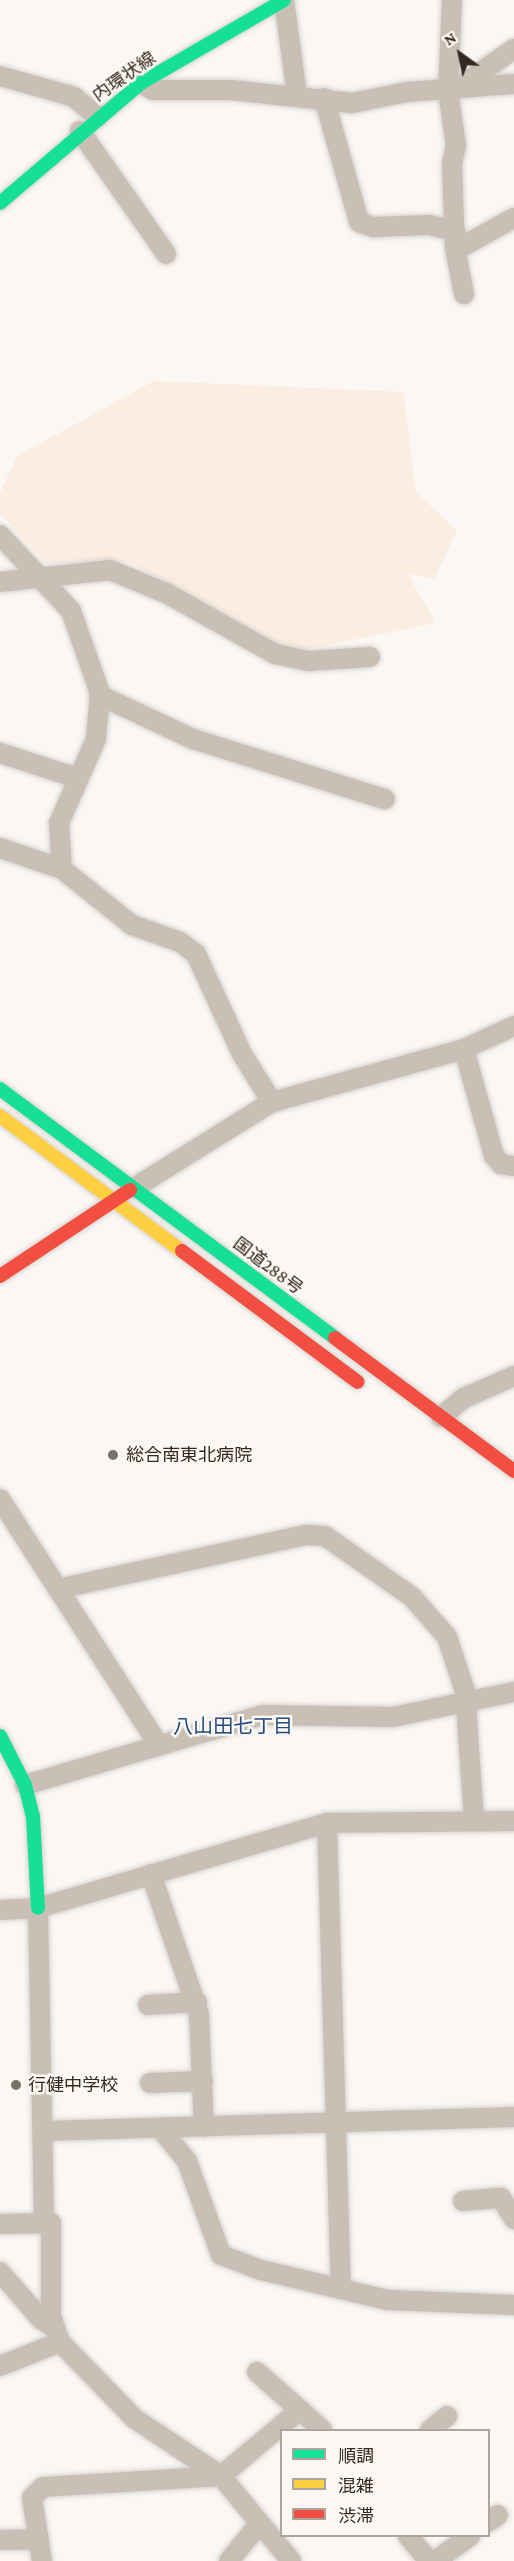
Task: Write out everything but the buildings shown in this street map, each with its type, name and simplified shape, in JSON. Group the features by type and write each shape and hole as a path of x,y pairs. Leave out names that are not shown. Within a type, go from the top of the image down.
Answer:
{"main road":[{"name":"内環状線","path":"0,203 92,106 141,83 284,0"},
{"name":"内環状線","path":"121,79 170,48"},
{"name":"国道288号","path":"0,1089 514,1471"},
{"path":"0,1116 114,1200 255,1310 372,1392"},
{"path":"0,1276 134,1188"},
{"path":"0,1736 25,1785 36,1840 38,1908"}],"street":[{"path":"284,0 297,95"},
{"path":"452,0 451,91 456,148 452,164 455,241 464,294"},
{"path":"451,91 514,49"},
{"path":"0,76 92,106"},
{"path":"141,83 160,90 297,95 352,103 407,92 451,91 514,84"},
{"path":"324,98 359,222 373,227 429,225 455,241"},
{"path":"75,124 166,254"},
{"path":"455,241 514,218"},
{"path":"0,535 40,577 78,624 99,695 96,739 59,823 62,869"},
{"path":"0,582 40,577 122,573 275,654 309,661 370,657"},
{"path":"99,695 193,738 385,799"},
{"path":"0,753 77,778"},
{"path":"0,848 62,869 132,924 180,942 196,954 242,1054 272,1102"},
{"path":"134,1188 272,1102 464,1049 514,1026"},
{"path":"464,1049 494,1156 501,1164 514,1166"},
{"path":"441,1417 464,1398 514,1376"},
{"path":"0,1499 158,1744"},
{"path":"58,1589 306,1535 325,1536 404,1590 432,1617 456,1659 466,1705 474,1821"},
{"path":"25,1785 158,1744 263,1715 393,1717 466,1705 514,1692"},
{"path":"0,1910 38,1908 327,1823 514,1821"},
{"path":"327,1823 339,2122 341,2289"},
{"path":"151,1875 197,2002 204,2127"},
{"path":"38,1908 45,2131 44,2222"},
{"path":"148,2005 197,2002"},
{"path":"150,2083 203,2081"},
{"path":"45,2131 514,2117"},
{"path":"160,2128 188,2161 217,2252 261,2270 388,2300 514,2305"},
{"path":"463,2201 501,2198 514,2219"},
{"path":"0,2224 51,2223 57,2334"},
{"path":"0,2274 135,2419 221,2476 291,2561"},
{"path":"0,2366 57,2334"},
{"path":"257,2372 321,2429"},
{"path":"42,2561 32,2498 43,2487 221,2476 300,2410"},
{"path":"431,2429 447,2416"},
{"path":"229,2561 260,2524"},
{"path":"410,2537 429,2561"},
{"path":"435,2561 467,2537"},
{"path":"0,2540 39,2539"}],"shaded area":[{"path":"154,381 403,392 416,492 457,531 434,579 407,573 436,623 293,652 128,562 46,563 0,513 0,493 17,456"}],"traffic: fast":[{"path":"0,203 141,83 284,0"},
{"path":"0,1089 335,1338"},
{"path":"0,1736 25,1785 33,1816 38,1908"}],"traffic: slow":[{"path":"0,1116 182,1251"}],"traffic: jam":[{"path":"0,1276 130,1190"},
{"path":"182,1251 358,1382"},
{"path":"335,1338 514,1471"}],"place":[{"name":"総合南東北病院","path":"113,1455"},
{"name":"行健中学校","path":"16,2085"}],"district":[{"name":"八山田七丁目","path":"233,1726"}]}
